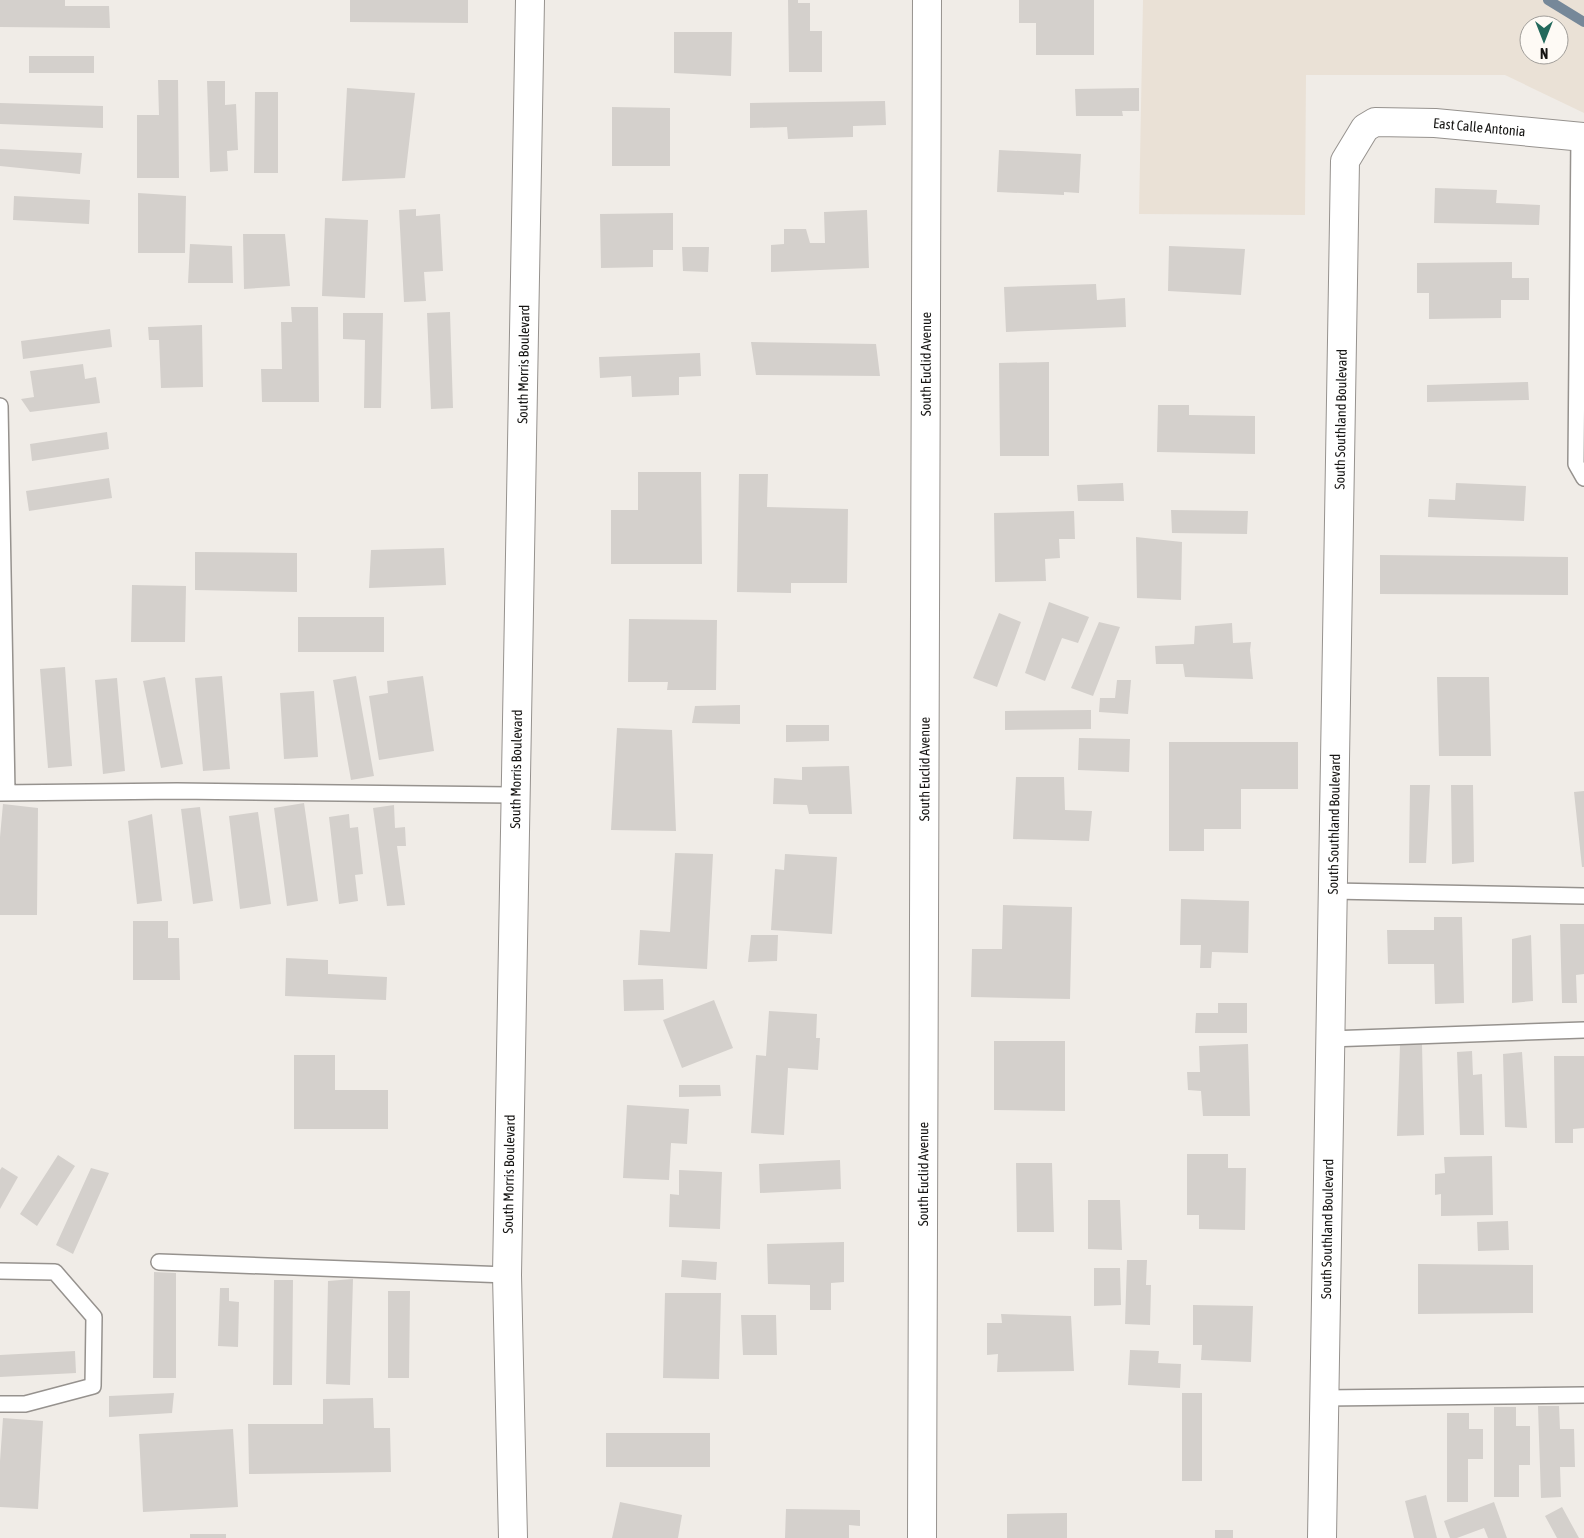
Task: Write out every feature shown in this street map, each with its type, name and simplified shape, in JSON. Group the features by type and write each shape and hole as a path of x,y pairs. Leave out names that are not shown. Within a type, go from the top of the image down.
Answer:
{"street":[{"name":"South Morris Boulevard","path":"513,1538 507,1275 530,0"},
{"name":"South Euclid Avenue","path":"922,1538 927,0"},
{"name":"East Calle Antonia","path":"1375,122 1435,123 1582,136"},
{"name":"South Southland Boulevard","path":"1322,1538 1345,161 1366,128 1375,122"}],"lane":[{"path":"1582,136 1576,464 1584,478"},
{"path":"0,406 4,793 176,791 516,795"},
{"path":"1332,891 1584,896"},
{"path":"1329,1039 1584,1030"},
{"path":"160,1262 507,1275"},
{"path":"0,1271 55,1272 94,1318 93,1386 25,1404 0,1404"},
{"path":"1324,1398 1584,1395"}],"shaded area":[{"path":"1143,0 1584,0 1584,113 1505,75 1306,75 1305,215 1139,214"}],"building":[{"path":"0,0 65,0 65,6 109,6 110,28 0,27"},
{"path":"350,0 468,0 468,23 350,22"},
{"path":"788,0 798,0 798,3 810,3 810,31 822,31 822,72 789,72"},
{"path":"1019,0 1094,0 1094,55 1036,55 1036,23 1019,23"},
{"path":"674,32 732,32 731,76 674,73"},
{"path":"29,56 94,56 94,73 29,73"},
{"path":"158,80 178,80 179,178 137,178 137,115 159,115"},
{"path":"207,81 225,81 225,105 236,104 238,150 227,151 228,171 210,172"},
{"path":"347,88 415,93 405,178 342,181"},
{"path":"1139,88 1139,111 1122,111 1123,116 1076,116 1075,89"},
{"path":"255,92 278,92 278,173 254,173"},
{"path":"885,101 886,125 853,126 853,137 788,139 787,127 750,128 750,103"},
{"path":"0,103 103,106 103,128 0,124"},
{"path":"612,107 670,108 670,166 612,166"},
{"path":"0,149 82,153 80,174 0,166"},
{"path":"999,150 1081,154 1079,193 1064,192 1064,195 997,192"},
{"path":"1435,188 1497,190 1496,203 1540,205 1539,225 1434,223"},
{"path":"138,193 186,196 185,253 138,253"},
{"path":"14,196 90,200 89,224 13,220"},
{"path":"416,209 416,216 440,214 443,271 424,272 426,301 404,302 399,210"},
{"path":"867,210 869,268 771,272 771,245 784,244 784,229 806,229 810,243 825,243 824,212"},
{"path":"673,213 673,250 653,250 653,267 601,268 600,214"},
{"path":"325,218 368,220 365,298 322,296"},
{"path":"243,234 285,234 290,286 244,289"},
{"path":"190,244 232,246 233,283 188,283"},
{"path":"1169,246 1245,249 1241,295 1168,291"},
{"path":"682,247 709,247 708,272 683,271"},
{"path":"1512,262 1512,278 1529,278 1529,300 1501,300 1501,318 1429,319 1429,293 1417,293 1417,263"},
{"path":"1096,284 1097,300 1125,298 1126,327 1006,332 1004,287"},
{"path":"291,307 318,307 319,402 262,402 261,369 282,369 281,322 292,322"},
{"path":"450,312 453,408 431,409 427,313"},
{"path":"343,313 383,313 381,408 364,408 365,340 343,339"},
{"path":"202,325 203,387 161,388 159,340 149,340 148,327"},
{"path":"110,329 112,347 23,359 21,341"},
{"path":"751,342 876,344 880,376 756,375"},
{"path":"700,353 701,376 679,377 679,395 632,397 631,376 600,378 599,357"},
{"path":"1049,362 1049,456 1000,456 999,363"},
{"path":"83,364 85,379 96,377 100,403 30,412 21,399 34,397 30,371"},
{"path":"1528,382 1529,400 1427,402 1427,385"},
{"path":"1158,405 1189,405 1189,415 1255,416 1255,454 1157,452"},
{"path":"107,432 109,449 32,461 30,444"},
{"path":"638,472 701,472 702,564 611,564 611,510 638,510"},
{"path":"739,474 768,474 767,507 848,509 847,583 791,583 791,593 737,592"},
{"path":"109,478 112,498 29,511 26,491"},
{"path":"1123,483 1124,501 1078,501 1077,485"},
{"path":"1456,483 1526,486 1524,521 1428,517 1429,499 1455,500"},
{"path":"1171,510 1248,511 1247,534 1172,533"},
{"path":"1074,511 1075,539 1059,539 1060,558 1045,559 1046,581 995,582 994,513"},
{"path":"1136,537 1182,542 1181,600 1137,598"},
{"path":"444,548 446,585 369,588 371,550"},
{"path":"195,552 297,553 297,592 195,590"},
{"path":"1380,555 1568,557 1568,595 1380,594"},
{"path":"132,585 186,586 185,642 131,642"},
{"path":"1049,602 1089,617 1078,643 1062,638 1045,681 1025,673"},
{"path":"999,613 1021,622 997,687 973,678"},
{"path":"298,617 384,617 384,652 298,652"},
{"path":"629,619 717,620 716,690 667,690 668,682 628,682"},
{"path":"1099,622 1120,627 1093,696 1071,688"},
{"path":"1232,623 1233,643 1251,642 1253,679 1185,677 1183,664 1156,664 1155,646 1194,644 1195,626"},
{"path":"65,667 72,766 48,768 40,669"},
{"path":"222,676 230,769 203,771 195,678"},
{"path":"356,676 374,776 351,780 333,680"},
{"path":"423,676 434,751 379,760 369,696 388,693 387,681"},
{"path":"165,677 183,764 161,768 143,681"},
{"path":"1437,677 1489,677 1491,756 1439,756"},
{"path":"117,678 125,771 103,774 95,680"},
{"path":"1117,680 1131,680 1128,714 1099,712 1100,698 1115,698"},
{"path":"314,691 318,757 284,759 280,693"},
{"path":"740,705 740,724 692,723 695,706"},
{"path":"1091,710 1091,729 1005,730 1005,711"},
{"path":"786,725 829,725 829,741 786,742"},
{"path":"617,728 672,730 676,831 611,830"},
{"path":"1079,738 1130,739 1129,772 1078,770"},
{"path":"1169,742 1298,742 1298,789 1241,789 1241,829 1204,829 1204,851 1169,851"},
{"path":"849,766 852,814 809,814 807,805 773,804 774,778 802,780 802,767"},
{"path":"1016,777 1064,777 1065,810 1092,811 1089,841 1013,839"},
{"path":"1410,785 1430,785 1426,863 1409,863"},
{"path":"1451,785 1473,785 1474,862 1452,864"},
{"path":"1584,791 1584,867 1582,867 1574,792"},
{"path":"304,803 318,901 287,906 274,808"},
{"path":"3,804 38,808 37,915 0,915 0,837"},
{"path":"394,805 395,828 405,827 406,846 397,846 405,905 387,906 373,808"},
{"path":"200,807 213,901 193,904 181,809"},
{"path":"258,812 271,904 240,909 229,816"},
{"path":"152,814 162,901 137,904 128,821"},
{"path":"349,814 350,828 358,827 363,874 355,875 358,901 339,904 329,817"},
{"path":"675,853 713,854 707,969 638,965 640,930 670,932"},
{"path":"785,854 837,857 832,934 771,930 775,869 784,870"},
{"path":"1181,899 1249,901 1248,953 1212,952 1211,968 1200,968 1201,945 1180,945"},
{"path":"1003,905 1072,907 1070,999 971,997 972,949 1002,949"},
{"path":"1434,917 1462,917 1464,1003 1435,1004 1434,964 1388,964 1387,930 1434,930"},
{"path":"133,921 168,921 168,938 179,938 180,980 133,980"},
{"path":"1560,924 1584,924 1584,974 1576,975 1577,1003 1562,1003"},
{"path":"751,935 778,935 777,961 748,962"},
{"path":"1531,935 1533,1001 1512,1003 1512,939"},
{"path":"286,958 328,960 328,974 387,977 386,1000 285,996"},
{"path":"663,979 664,1010 624,1011 623,980"},
{"path":"714,1000 733,1048 682,1068 663,1020"},
{"path":"1218,1003 1247,1003 1247,1033 1195,1033 1196,1013 1218,1013"},
{"path":"769,1011 817,1014 816,1038 820,1038 818,1070 788,1068 784,1135 751,1133 756,1055 766,1056"},
{"path":"994,1041 1065,1041 1065,1111 994,1110"},
{"path":"1248,1044 1250,1116 1203,1116 1201,1091 1188,1090 1187,1072 1200,1072 1199,1046"},
{"path":"1422,1044 1424,1135 1397,1136 1400,1045"},
{"path":"1472,1051 1473,1075 1482,1074 1484,1135 1460,1135 1457,1052"},
{"path":"1522,1052 1527,1128 1505,1127 1503,1054"},
{"path":"294,1055 335,1055 335,1090 388,1090 388,1129 294,1129"},
{"path":"1554,1056 1584,1056 1584,1128 1573,1129 1573,1143 1555,1143"},
{"path":"679,1085 720,1085 721,1096 679,1097"},
{"path":"627,1105 689,1109 687,1144 671,1143 669,1180 623,1178"},
{"path":"1187,1154 1228,1154 1228,1168 1246,1168 1245,1230 1199,1229 1199,1215 1187,1215"},
{"path":"58,1155 75,1166 37,1226 20,1214"},
{"path":"1492,1156 1493,1215 1441,1216 1441,1194 1435,1195 1435,1174 1445,1173 1444,1157"},
{"path":"840,1160 841,1189 760,1193 759,1164"},
{"path":"1016,1163 1052,1163 1054,1232 1017,1232"},
{"path":"2,1167 18,1177 0,1209 0,1170"},
{"path":"91,1168 109,1173 73,1254 56,1245"},
{"path":"679,1170 722,1172 720,1229 669,1227 670,1194 679,1195"},
{"path":"1088,1200 1120,1200 1122,1250 1088,1249"},
{"path":"1508,1221 1509,1250 1478,1251 1477,1222"},
{"path":"844,1242 844,1282 831,1283 831,1310 810,1310 810,1285 768,1284 767,1244"},
{"path":"682,1260 717,1262 716,1280 681,1277"},
{"path":"1127,1260 1147,1260 1146,1285 1151,1285 1150,1325 1125,1324"},
{"path":"1418,1264 1533,1265 1533,1313 1418,1314"},
{"path":"1094,1268 1120,1268 1121,1305 1094,1306"},
{"path":"154,1272 176,1273 176,1378 153,1378"},
{"path":"353,1279 350,1385 326,1384 328,1281"},
{"path":"274,1280 293,1280 292,1385 273,1385"},
{"path":"220,1288 229,1288 229,1301 239,1302 238,1347 218,1346"},
{"path":"388,1291 410,1291 409,1378 388,1378"},
{"path":"665,1293 721,1293 719,1379 663,1378"},
{"path":"1193,1305 1253,1306 1251,1362 1201,1360 1202,1345 1193,1345"},
{"path":"1001,1314 1071,1316 1074,1371 997,1372 998,1354 987,1355 987,1323 1002,1323"},
{"path":"741,1315 776,1315 777,1355 743,1355"},
{"path":"1130,1350 1159,1351 1158,1363 1181,1364 1180,1388 1128,1385"},
{"path":"75,1351 76,1373 0,1377 0,1355"},
{"path":"174,1393 172,1413 109,1417 109,1396"},
{"path":"1182,1393 1202,1393 1202,1481 1182,1481"},
{"path":"373,1398 374,1428 390,1428 391,1472 249,1474 248,1424 323,1424 323,1399"},
{"path":"1538,1406 1559,1406 1560,1429 1574,1429 1575,1467 1560,1467 1561,1497 1541,1498"},
{"path":"1494,1407 1516,1407 1516,1426 1530,1426 1530,1465 1519,1465 1519,1497 1494,1497"},
{"path":"1447,1413 1469,1413 1469,1429 1483,1429 1483,1459 1468,1459 1468,1502 1447,1502"},
{"path":"3,1418 43,1421 38,1509 0,1507 0,1461"},
{"path":"233,1429 238,1507 143,1512 139,1434"},
{"path":"606,1433 710,1433 710,1467 606,1467"},
{"path":"1426,1495 1437,1538 1414,1538 1405,1501"},
{"path":"620,1502 682,1515 678,1538 612,1538"},
{"path":"1494,1502 1507,1538 1488,1538 1484,1528 1457,1538 1450,1538 1444,1521"},
{"path":"1562,1507 1579,1538 1557,1538 1545,1516"},
{"path":"786,1509 860,1510 860,1526 849,1525 849,1538 785,1538"},
{"path":"1067,1513 1067,1538 1007,1538 1007,1514"},
{"path":"1215,1530 1233,1530 1233,1538 1215,1538"},
{"path":"190,1534 226,1534 226,1538 190,1538"}],"waterway":[{"path":"1548,0 1584,22"}]}
